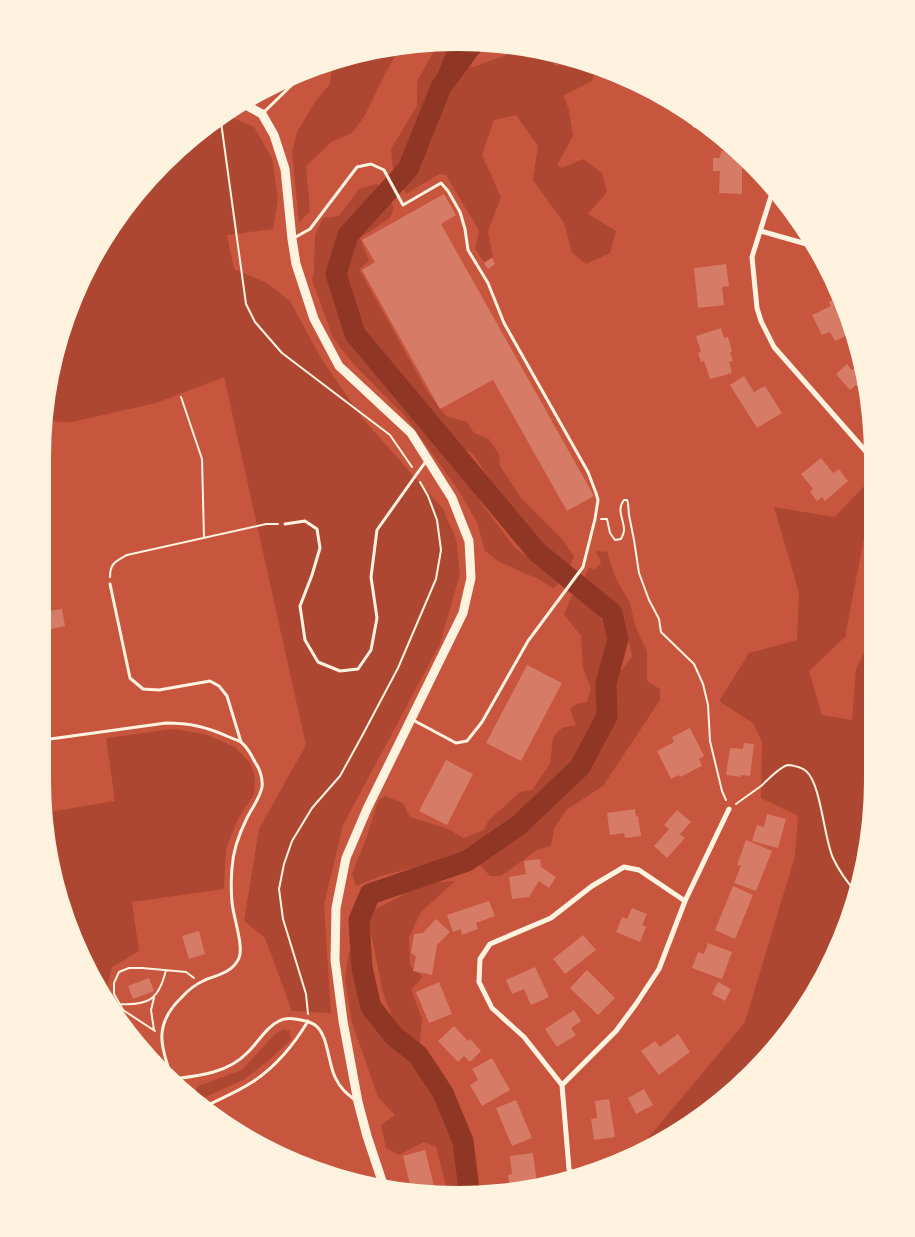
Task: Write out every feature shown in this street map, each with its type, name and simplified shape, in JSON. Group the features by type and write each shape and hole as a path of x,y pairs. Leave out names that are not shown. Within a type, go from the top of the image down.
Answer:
{"street":[{"path":"251,108 262,114 274,135 285,169 296,264 314,319 339,366 410,433 452,498 468,541 471,578 463,614 367,809 346,858 336,908 335,960 343,1022 358,1102 381,1178"},
{"path":"770,199 752,257 757,308 774,347 864,449"},
{"path":"761,231 802,243"},
{"path":"562,1085 616,1031 658,969 685,901 729,808"},
{"path":"569,1170 562,1085 524,1037 492,1008 479,982 480,959 490,944 551,918 592,886 624,867 638,870 685,901"}],"lane":[{"path":"262,114 288,88"},
{"path":"292,239 310,229 357,167 371,164 384,170 403,205 442,183 460,212 468,250 488,283 504,323 588,472 598,500 583,567 528,641 482,722 467,741 456,742 410,719"},
{"path":"285,524 305,521 317,529 320,548 300,606 305,640 318,662 340,671 358,669 371,650 377,618 371,577 377,530 428,460"},
{"path":"110,584 130,678 143,689 159,690 210,681 219,686 228,696 242,742 258,766 261,776 262,786 260,795 236,841 232,861 232,902 240,955 234,967 228,972 199,983 178,1000 168,1013 162,1034 162,1046 167,1064"},
{"path":"51,739 166,723 182,723 211,729 242,742"},
{"path":"181,1077 209,1073 239,1061 273,1024 281,1019 291,1018 308,1021 316,1025 323,1035 334,1076 343,1090 358,1102"},
{"path":"212,1103 254,1081 273,1065 298,1038 308,1021"}],"path":[{"path":"222,127 246,304 255,322 282,353 390,435 428,496 436,520 441,550 436,579 398,668 340,776 312,808 292,841 284,864 279,889 283,919 306,994 308,1021"},
{"path":"181,397 202,460 204,538"},
{"path":"595,519 607,520 610,533 615,540 621,539 624,531 620,514 621,504 624,500 627,500 639,573 649,600 659,619 661,632 694,664 703,684 708,705 710,741 722,790 729,808 788,765 806,770 811,776 817,793 832,857 850,885"},
{"path":"110,584 110,570 115,561 127,555 266,524 285,524"},
{"path":"118,1001 114,994 114,983 119,972 129,968 186,972 199,983"},
{"path":"154,1031 151,1010 154,998 163,985 166,970"},
{"path":"119,1004 134,1005 154,998"},
{"path":"124,1011 154,1031 162,1034"}],"shaded area":[{"path":"447,51 480,52 464,64 426,103"},
{"path":"458,51 452,63 473,67 507,55 553,63 555,66 563,65 594,75 592,81 563,96 569,109 573,136 557,165 562,168 583,159 602,173 607,192 588,214 616,231 610,253 586,264 572,253 564,223 533,180 538,146 516,115 494,120 482,155 501,197 488,232 493,257 484,262 475,249 479,231 446,175 439,174 406,194 393,170 391,149 417,106 417,81 434,52"},
{"path":"395,56 364,117 352,133 331,142 306,166 310,211 299,223 292,152 297,132 315,102 330,84 332,72 352,65"},
{"path":"234,119 254,127 272,158 278,199 273,229 227,235 234,269 267,283 290,301 322,360 363,419 443,509 456,539 460,574 440,644 343,825 324,905 331,1013 292,1011 265,938 244,921 259,829 306,745 224,377 156,403 72,422 53,421 59,378 65,352 82,302 106,254 135,210 170,170 190,152 210,135"},
{"path":"377,184 388,196 394,208 390,218 360,238 369,261 359,269 427,391 446,416 467,422 474,433 489,439 499,454 500,466 521,498 563,540 574,557 571,564 562,566 541,553 514,518 474,455 450,440 411,391 393,375 388,382 405,404 445,448 482,504 515,548 555,576 559,583 553,588 498,561 485,551 477,522 457,488 405,416 356,367 333,338 312,280 315,235 323,218 339,216 359,189"},
{"path":"864,486 864,538 845,637 809,671 822,715 852,720 856,669 864,652 863,806 856,859 850,885 833,935 822,959 809,983 780,1027 745,1067 705,1102 648,1138 745,1022 795,856 798,816 761,798 762,742 753,723 719,701 749,653 797,640 799,593 774,507 835,517"},
{"path":"596,551 607,552 616,579 630,603 635,625 647,652 647,681 660,689 660,700 603,786 566,810 554,829 551,846 537,850 501,876 490,876 480,865 499,844 473,853 381,876 356,886 352,874 378,801 385,796 403,803 410,817 446,828 464,838 484,830 488,821 520,792 532,790 550,764 553,737 562,728 576,725 570,709 576,704 587,702 591,688 583,668 581,636 564,614 572,596 578,594 590,604 608,628 613,646 600,696 603,704 613,701 620,672 632,657 624,617 608,596 584,579 589,568 596,569 601,562"},
{"path":"173,729 205,734 235,747 250,763 255,776 254,794 238,819 226,849 224,889 132,902 139,951 112,967 107,985 82,935 65,885 59,859 53,812 115,801 106,738"},
{"path":"455,881 421,912 409,937 410,966 423,977 411,989 422,1019 419,1049 408,1054 428,1083 455,1138 463,1186 446,1186 436,1147 424,1142 399,1155 386,1148 381,1125 395,1115 378,1097 352,1023 345,978 349,952 354,950 358,955 360,977 371,1021 390,1024 394,1021 383,993 368,918 372,911 426,883"},
{"path":"284,1029 290,1031 291,1040 245,1079 205,1097 196,1090 198,1086 242,1070 276,1033"}],"building":[{"path":"721,151 724,151 742,167 742,194 719,193 720,171 713,171 713,158 720,158"},
{"path":"444,194 456,215 441,224 594,496 567,511 493,380 440,409 362,270 375,262 362,240"},
{"path":"492,258 495,264 488,269 484,263"},
{"path":"726,264 729,286 722,287 724,305 698,308 694,268"},
{"path":"832,300 845,336 835,341 830,332 822,335 812,315 831,306 829,302"},
{"path":"721,328 724,338 728,337 732,351 730,352 733,361 729,362 732,373 710,379 704,361 701,362 698,353 701,352 696,336"},
{"path":"847,364 852,370 854,369 857,386 856,385 850,390 836,374"},
{"path":"744,376 754,392 765,386 782,413 757,428 730,385"},
{"path":"821,458 833,473 839,469 848,481 825,501 822,497 817,501 810,492 813,489 801,474"},
{"path":"62,609 65,626 51,629 51,611"},
{"path":"527,665 562,683 521,761 486,743"},
{"path":"690,728 704,756 699,759 702,766 680,777 679,775 671,779 657,751 674,742 672,737"},
{"path":"744,743 754,744 750,776 726,775 730,748 743,749"},
{"path":"446,760 473,774 447,825 419,811"},
{"path":"635,809 641,836 625,838 624,833 610,835 607,813"},
{"path":"677,810 691,822 680,834 685,838 667,858 654,846 669,829 664,825"},
{"path":"767,814 786,819 778,848 752,841 757,825 764,827"},
{"path":"746,840 772,851 756,891 734,883 741,866 737,865"},
{"path":"540,859 541,867 556,877 549,888 539,881 529,897 512,899 509,877 526,874 524,861"},
{"path":"733,886 753,895 735,939 715,930"},
{"path":"489,901 495,916 476,923 478,929 462,935 461,929 453,932 447,915"},
{"path":"632,908 647,914 642,925 646,927 640,942 616,932 622,917 627,919"},
{"path":"436,919 450,932 437,945 432,975 413,971 416,956 411,953 414,934 423,933"},
{"path":"199,931 205,954 189,959 182,936"},
{"path":"583,935 596,950 565,974 553,959"},
{"path":"708,943 732,952 722,979 692,968 698,952 704,954"},
{"path":"535,967 549,997 531,1005 524,989 512,994 506,980"},
{"path":"587,970 615,998 598,1015 570,988"},
{"path":"149,978 154,991 133,999 128,986"},
{"path":"439,982 452,1014 429,1023 416,992"},
{"path":"718,982 731,989 725,1001 712,994"},
{"path":"574,1010 581,1021 571,1028 576,1035 557,1047 545,1029"},
{"path":"454,1026 481,1051 470,1062 464,1056 458,1062 438,1041"},
{"path":"678,1034 690,1052 659,1075 641,1051 655,1041 660,1047"},
{"path":"492,1058 510,1090 482,1106 470,1085 478,1080 472,1069"},
{"path":"644,1089 653,1105 636,1114 628,1098"},
{"path":"609,1099 615,1137 594,1140 591,1119 597,1118 595,1101"},
{"path":"516,1100 532,1138 512,1146 496,1108"},
{"path":"425,1150 434,1185 410,1183 403,1156"},
{"path":"533,1153 536,1178 509,1182 508,1175 512,1174 510,1156"}],"waterway":[{"path":"467,51 441,87 408,169 348,235 336,274 355,334 537,552 612,613 618,639 606,684 607,716 580,767 519,825 467,861 370,894 359,920 362,968 371,1007 394,1036 418,1055 443,1093 463,1141 468,1186"}]}
